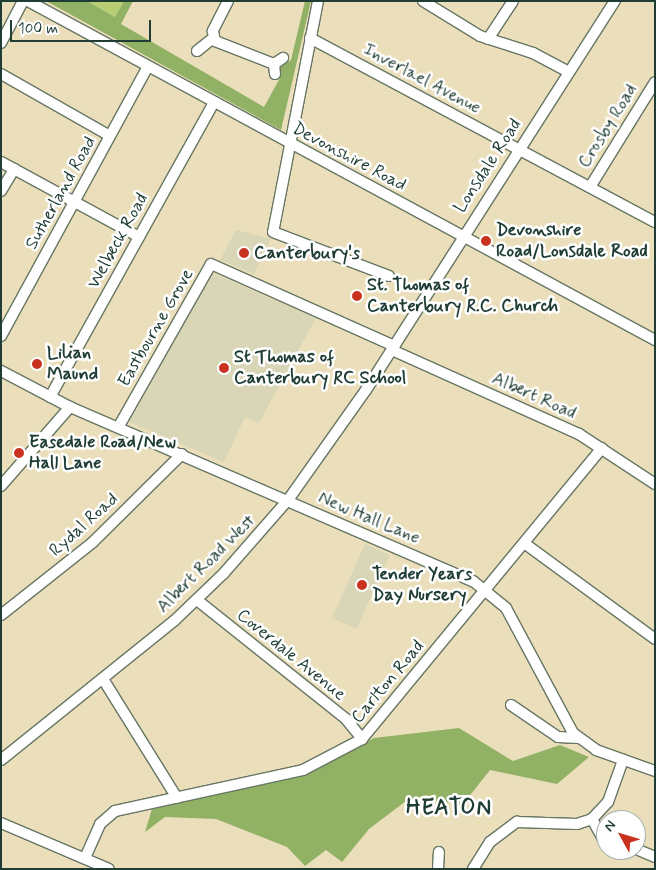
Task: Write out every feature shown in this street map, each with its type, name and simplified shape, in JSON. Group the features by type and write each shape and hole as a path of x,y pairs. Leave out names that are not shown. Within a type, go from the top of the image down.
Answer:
{"street":[{"path":"1,43 23,1"},
{"name":"Devonshire Road","path":"28,1 655,340"},
{"path":"197,50 213,38 228,1"},
{"path":"318,1 273,232 388,276"},
{"path":"423,1 488,39 534,53 568,72"},
{"path":"488,39 514,1"},
{"name":"Lonsdale Road","path":"393,348 462,236 616,1"},
{"path":"213,38 277,66"},
{"name":"Inverlael Avenue","path":"310,38 655,222"},
{"name":"Sutherland Road","path":"1,336 148,66"},
{"path":"1,74 110,136"},
{"name":"Crosby Road","path":"590,187 655,82"},
{"name":"Welbeck Road","path":"50,397 214,102"},
{"path":"1,162 139,237"},
{"path":"1,192 14,169"},
{"name":"Eastbourne Grove","path":"119,426 212,264 393,348"},
{"name":"Albert Road","path":"393,348 602,448 655,484"},
{"name":"Albert Road West","path":"1,760 103,679 197,600 288,500 393,348"},
{"name":"New Hall Lane","path":"1,370 70,407 119,426 288,500 486,590 506,608 558,712 578,738 623,760 655,771"},
{"path":"1,486 70,407"},
{"name":"Carlton Road","path":"85,858 100,824 111,813 303,770 362,739 602,448"},
{"name":"Rydal Road","path":"1,615 93,542 182,454"},
{"path":"524,544 655,639"},
{"name":"Coverdale Avenue","path":"197,600 346,719 362,739"},
{"path":"103,679 177,798"},
{"path":"511,706 558,737 578,738"},
{"path":"474,869 490,842 523,815 577,824 592,819 608,802 623,760"},
{"path":"592,819 596,826"},
{"path":"1,823 109,869"},
{"path":"435,865 439,852"}],"shaded area":[{"name":"Canterbury's","path":"236,230 271,239 254,274 220,260"},
{"name":"St Thomas of Canterbury RC School","path":"212,273 316,318 259,423 245,417 224,462 129,422"},
{"name":"Tender Years Day Nursery","path":"365,544 390,555 357,629 332,618"}],"green space":[{"path":"46,1 87,1 115,17 124,1 133,1 121,24 264,107 280,78 281,66 291,60 305,1 311,1 281,130"},
{"path":"87,1 124,1 115,17"},
{"path":"459,728 513,761 560,745 589,757 557,784 490,770 460,808 453,802 438,803 427,795 406,801 369,829 342,862 326,850 305,866 287,847 216,819 165,817 145,832 152,809 302,776 374,738"}],"place":[{"name":"Devonshire Road/Lonsdale Road","path":"486,241"},
{"name":"Canterbury's","path":"244,253"},
{"name":"St. Thomas of Canterbury R.C. Church","path":"357,296"},
{"name":"Lilian Maund","path":"37,364"},
{"name":"St Thomas of Canterbury RC School","path":"224,368"},
{"name":"Easedale Road/New Hall Lane","path":"19,453"},
{"name":"Tender Years Day Nursery","path":"362,585"}],"district":[{"name":"HEATON","path":"449,809"}]}
